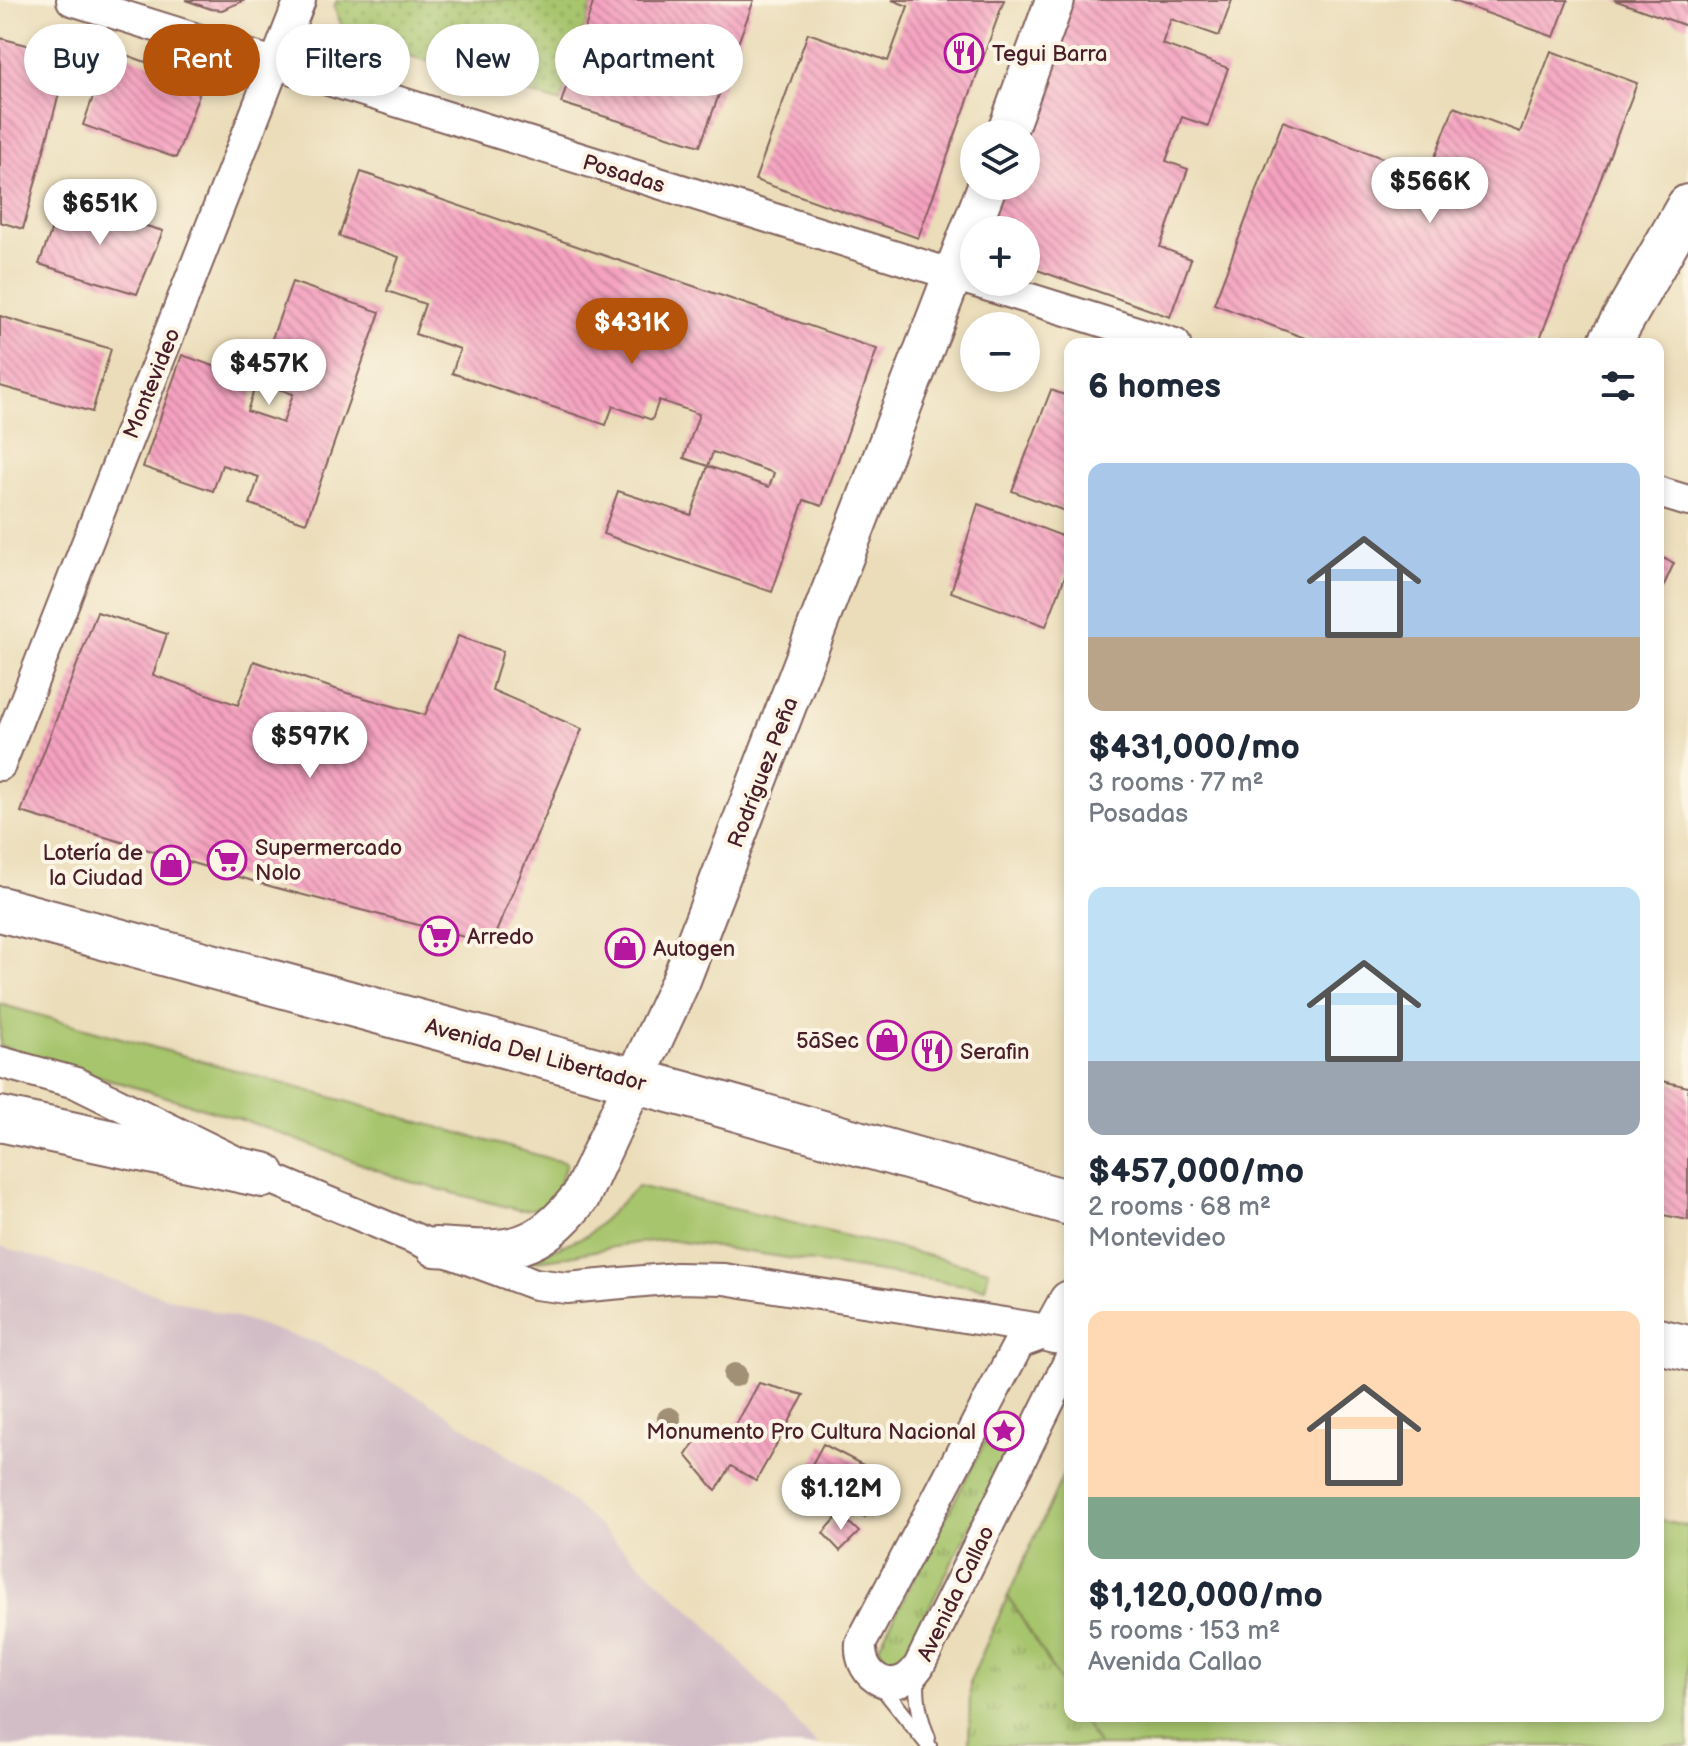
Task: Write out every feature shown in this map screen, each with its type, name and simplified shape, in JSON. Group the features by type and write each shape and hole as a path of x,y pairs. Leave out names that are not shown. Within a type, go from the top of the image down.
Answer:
{"main road":[{"path":"1612,338 1688,206"},
{"name":"Avenida Del Libertador","path":"0,909 1064,1201"},
{"path":"0,1119 263,1175"},
{"path":"1664,1342 1688,1348"}],"street":[{"name":"Posadas","path":"72,0 276,63"},
{"name":"Montevideo","path":"291,24 300,0"},
{"path":"1011,120 1055,0"},
{"name":"Montevideo","path":"0,765 276,63"},
{"name":"Posadas","path":"381,96 1155,338"},
{"name":"Rodríguez Peña","path":"435,1247 500,1251 543,1234 563,1219 581,1196 681,980 982,200"},
{"path":"1664,494 1688,501"},
{"path":"0,1062 76,1083 263,1175 435,1247 535,1284 551,1287 677,1278 724,1279 885,1302 1064,1335"},
{"path":"875,1678 863,1663 861,1643 1019,1343 1064,1336"},
{"name":"Avenida Callao","path":"875,1678 882,1682 898,1682 914,1674 919,1666 1064,1343"}],"lane":[{"path":"919,1666 916,1688 918,1709 930,1746"},
{"path":"875,1678 930,1746"}],"shaded area":[{"path":"0,1246 318,1343 427,1401 560,1491 701,1619 818,1746 0,1746"}],"green space":[{"path":"337,0 594,0 586,24 555,24 555,96 563,96 561,103 539,96 539,24 426,24 426,61 410,56 410,24 341,24 334,7"},
{"path":"0,1004 566,1163 556,1195 542,1208 519,1210 407,1181 252,1123 0,1046"},
{"path":"638,1186 989,1270 985,1288 669,1240 525,1261 588,1235"},
{"path":"997,1419 1019,1430 903,1659 894,1663 885,1662 880,1658 879,1646"},
{"path":"1064,1473 1064,1688 1008,1596"},
{"path":"1664,1520 1688,1526 1688,1746 1099,1746 1085,1722 1664,1722"},
{"path":"1008,1596 1064,1688 1064,1722 1085,1722 1099,1746 969,1746 970,1681"}],"building":[{"path":"185,0 245,0 222,10"},
{"path":"594,0 754,0 743,30 743,24 586,24"},
{"path":"892,0 1004,0 918,238 755,180 808,33 888,61 908,6"},
{"path":"1067,0 1232,0 1219,36 1171,19 1162,44 1228,68 1208,126 1182,117 1166,161 1188,169 1160,247 1191,259 1170,317 1040,271 1040,216 989,216 995,200 1040,200 1040,120 1030,120"},
{"path":"1450,0 1568,0 1554,37"},
{"path":"1614,0 1688,0 1688,25 1687,26"},
{"path":"0,38 24,44 24,96 58,96 23,229 0,222"},
{"path":"1551,51 1637,83 1540,338 1305,338 1214,304 1283,121 1428,175 1454,107 1520,132"},
{"path":"127,55 143,61 143,96 198,96 176,158 83,125 93,96 127,96"},
{"path":"563,96 718,96 700,146 561,103"},
{"path":"361,172 877,349 822,506 804,500 772,592 603,534 618,491 691,515 708,466 684,458 699,414 659,400 652,420 613,406 606,425 452,373 460,349 415,334 425,304 387,291 399,257 339,236","holes":["713,452 774,473 769,487 708,466"]},
{"path":"62,201 163,231 137,294 39,264"},
{"path":"292,282 380,312 306,523 250,504 259,477 222,465 213,491 143,467 182,355 257,381","holes":["257,381 293,394 283,423 247,411"]},
{"path":"0,316 111,349 92,412 0,386"},
{"path":"1051,390 1064,395 1064,511 1012,491"},
{"path":"978,504 1064,537 1064,579 1046,626 951,592"},
{"path":"1664,559 1674,563 1664,585"},
{"path":"97,612 167,634 153,675 238,705 254,661 347,693 425,715 458,636 503,651 492,690 582,729 491,944 273,887 21,812"},
{"path":"1664,1081 1688,1087 1688,1220 1664,1215"},
{"path":"759,1383 804,1395 756,1481 731,1466 716,1491 686,1455 704,1428 727,1441"},
{"path":"823,1444 886,1477 865,1517 802,1483"},
{"path":"840,1514 859,1532 840,1551 823,1533"}],"place":[{"name":"Tegui Barra","path":"964,53"},
{"name":"Supermercado Nolo","path":"227,860"},
{"name":"Lotería de la Ciudad","path":"171,865"},
{"name":"Arredo","path":"439,936"},
{"name":"Autogen","path":"625,948"},
{"name":"5āSec","path":"887,1040"},
{"name":"Serafin","path":"932,1051"},
{"name":"Monumento Pro Cultura Nacional","path":"1004,1431"}]}
